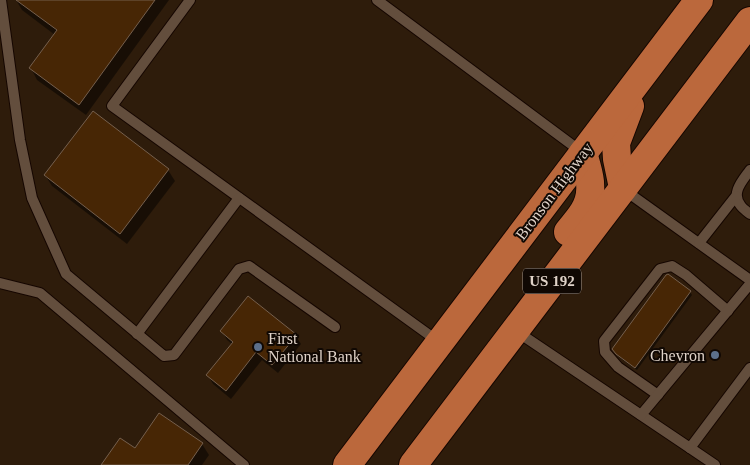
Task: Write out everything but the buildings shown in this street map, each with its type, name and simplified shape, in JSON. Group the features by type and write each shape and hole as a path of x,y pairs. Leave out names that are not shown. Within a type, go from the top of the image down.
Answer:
{"highway":[{"name":"Bronson Highway","path":"347,465 699,0"},
{"name":"US 192","path":"413,465 750,21"},
{"path":"622,188 616,143 641,77"},
{"path":"514,333 519,300 587,206 591,190 590,177 583,153"}],"lane":[{"path":"1,0 20,140 32,198 66,274 164,356 174,355 239,269 249,266 335,327"},
{"path":"190,0 112,106 439,343"},
{"path":"382,2 583,153"},
{"path":"699,243 736,196 737,188 750,170"},
{"path":"622,188 750,282 641,415"},
{"path":"736,196 740,205 750,214"},
{"path":"137,334 239,198"},
{"path":"658,395 618,367 605,352 604,341 660,269 672,266 686,275 728,311"},
{"path":"0,283 40,293 232,461 244,465"},
{"path":"514,333 715,465"},
{"path":"690,448 750,368"}],"place":[{"name":"First National Bank","path":"258,347"},
{"name":"Chevron","path":"715,355"}]}
